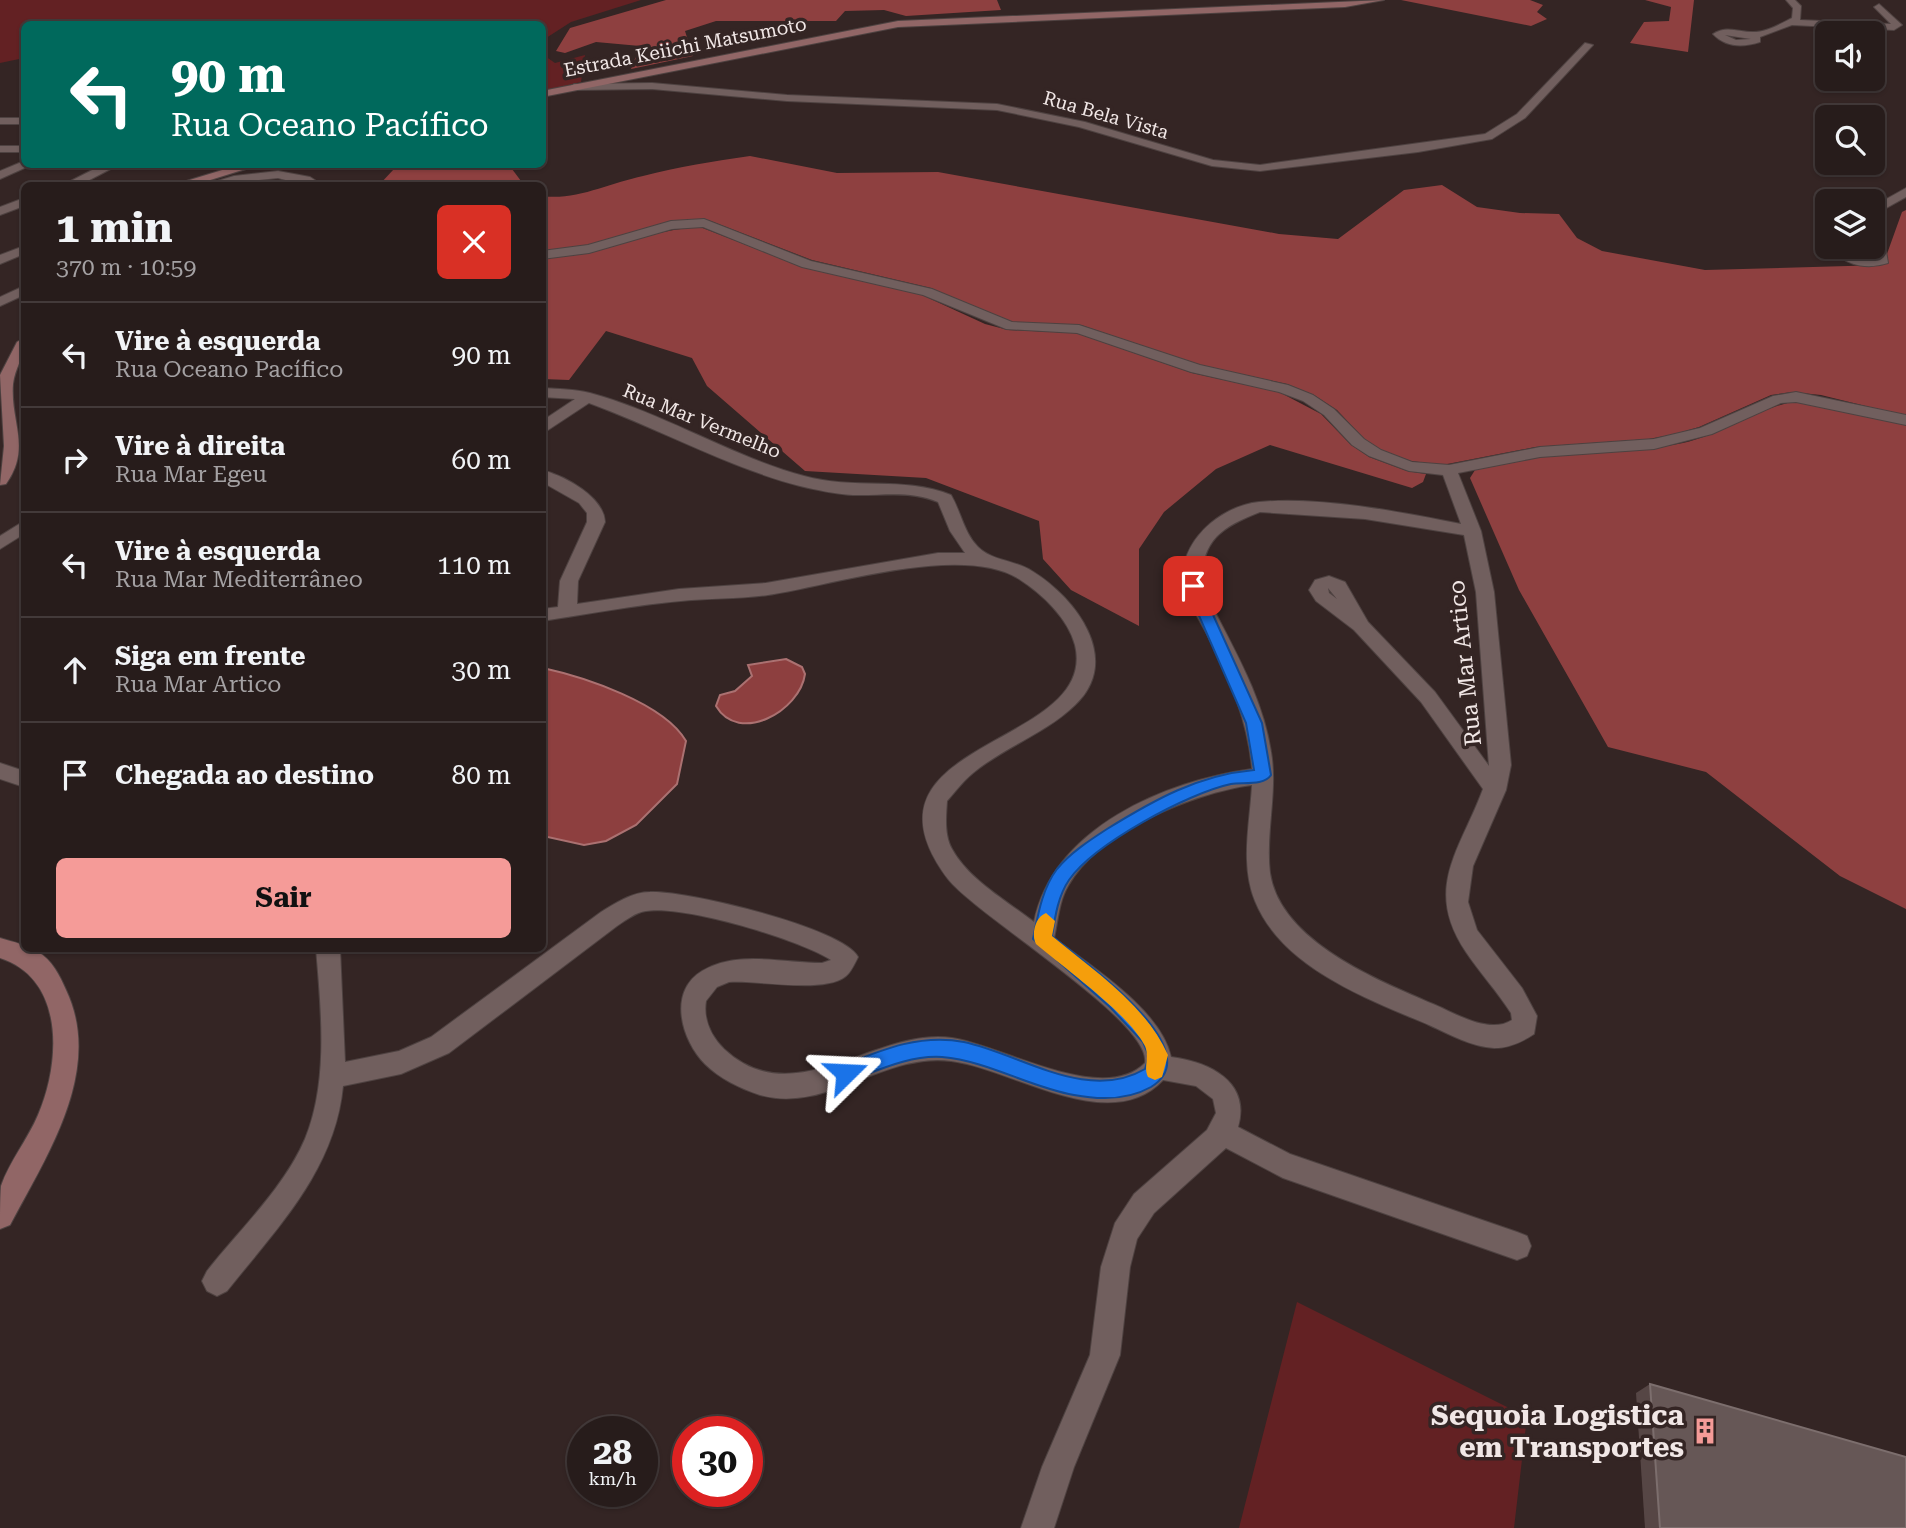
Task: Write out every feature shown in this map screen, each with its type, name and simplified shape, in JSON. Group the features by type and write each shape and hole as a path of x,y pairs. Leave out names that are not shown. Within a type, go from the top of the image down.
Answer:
{"main road":[{"name":"Estrada Keiichi Matsumoto","path":"546,93 898,23 1345,4 1379,0"},
{"path":"191,182 242,168"},
{"path":"0,480 10,470 14,453 8,423 6,384 10,366 21,347"},
{"path":"0,948 30,960 52,985 65,1018 67,1063 49,1121 0,1215"}],"street":[{"path":"1752,35 1797,19 1798,8 1790,0"},
{"path":"1791,22 1897,25 1879,7"},
{"name":"Rua Bela Vista","path":"574,87 652,86 787,98 997,107 1082,124 1212,163 1260,168 1418,149 1488,136 1521,116 1588,45"},
{"path":"0,121 21,121"},
{"path":"0,149 21,149"},
{"path":"0,175 21,166"},
{"path":"76,182 106,168"},
{"path":"232,182 276,175 309,182"},
{"path":"1885,204 1906,192"},
{"path":"0,211 21,203"},
{"path":"546,254 589,249 671,225 704,223 783,256 927,292 990,320 1011,326 1079,329 1196,369 1283,388 1329,412 1357,442 1375,453 1409,466 1449,470 1540,452 1654,444 1681,439 1778,399 1796,397 1836,402 1906,420"},
{"path":"0,260 21,251"},
{"path":"1852,259 1876,263 1883,259"},
{"path":"0,302 21,292"},
{"name":"Rua Mar Vermelho","path":"546,392 588,397 779,475 847,490 919,487 945,499 961,541 982,559"},
{"path":"546,426 588,397"},
{"name":"Rua Mar Artico","path":"1263,775 1259,878 1267,903 1289,931 1320,958 1357,980 1477,1033 1500,1038 1514,1036 1525,1026 1525,1016 1470,938 1458,915 1456,898 1459,879 1495,790 1500,765 1499,729 1485,592 1472,531 1449,470"},
{"path":"546,477 585,499 596,512 596,522 569,581 567,612"},
{"path":"1042,939 1050,900 1063,874 1091,848 1150,810 1193,789 1231,778 1263,775 1254,723 1193,586 1193,556 1218,525 1258,507 1302,507 1383,514 1472,531"},
{"path":"0,544 21,528"},
{"path":"331,1077 401,1062 440,1045 609,919 631,906 649,901 712,909 825,945 846,957 842,966 828,973 740,969 717,974 700,986 693,1002 694,1021 706,1046 719,1061 747,1079 776,1088 807,1085 911,1049 939,1048 965,1051 1042,1079 1075,1087 1112,1090 1136,1085 1152,1076 1157,1068 1159,1055 1149,1036 1117,1001 959,876 940,850 935,825 936,798 965,768 1076,694 1086,671 1084,641 1070,613 1044,586 1009,565 982,559 938,559 766,589 679,595 546,615"},
{"path":"1342,591 1361,626 1428,696 1495,790"},
{"path":"0,771 21,778"},
{"path":"217,1281 301,1172 318,1141 327,1110 331,1077 328,952"},
{"path":"1038,1528 1058,1466 1089,1401 1106,1351 1118,1248 1134,1216 1153,1193 1219,1141 1230,1110 1224,1093 1194,1071 1157,1068"},
{"path":"1224,1133 1283,1165 1517,1246"}],"shaded area":[{"path":"0,0 641,0 571,22 546,38 546,21 21,21 21,59 0,63"},
{"path":"666,0 997,0 1001,10 906,16 884,10 845,11 836,21 716,21 685,31 693,56 631,69 640,46 596,42 565,53 556,51 570,28"},
{"path":"1401,0 1530,0 1543,5 1537,12 1547,19 1531,26"},
{"path":"1645,0 1694,0 1688,52 1630,43 1644,22 1669,21 1671,7"},
{"path":"585,55 581,82 546,90 546,57 555,63"},
{"path":"750,156 837,173 938,172 1279,234 1338,239 1404,190 1442,185 1477,207 1520,213 1559,214 1577,238 1602,251 1705,270 1883,265 1902,212 1906,210 1906,416 1821,395 1792,392 1771,395 1699,427 1675,434 1649,439 1535,447 1442,465 1411,461 1381,450 1365,440 1337,410 1314,395 1287,384 1200,365 1081,325 1013,322 995,317 931,288 812,260 708,220 669,222 587,246 546,251 546,196 580,194 631,179"},
{"path":"511,168 522,182 382,182 394,169"},
{"path":"700,227 803,267 922,295 985,324 1008,330 1076,333 1192,373 1279,392 1321,414 1350,444 1369,457 1407,471 1426,474 1423,482 1412,488 1270,445 1216,469 1164,512 1139,549 1139,626 1071,590 1043,559 1039,521 926,478 805,471 707,386 692,358 606,331 569,380 546,379 546,258 583,252 680,229"},
{"path":"1799,401 1906,424 1906,909 1840,876 1706,772 1608,747 1519,590 1470,478 1475,470 1535,457 1683,443 1770,408"},
{"path":"786,659 802,667 805,674 801,688 781,711 753,723 739,723 726,717 716,706 720,695 735,691 752,676 748,665"},
{"path":"546,669 600,685 642,704 675,727 686,741 677,784 636,825 606,841 584,845 546,837"},
{"path":"1297,1302 1527,1417 1514,1528 1239,1528"}],"building":[{"name":"Sequoia Logistica em Transportes","path":"1650,1384 1906,1457 1906,1528 1660,1528"}],"slow traffic":[{"path":"1046,921 1042,939 1117,1001 1149,1036 1159,1055 1155,1071"}],"place":[{"name":"Sequoia Logistica em Transportes","path":"1705,1431"}],"route":[{"path":"846,1073 911,1049 939,1048 965,1051 1042,1079 1075,1087 1112,1090 1136,1085 1152,1076 1157,1068 1159,1055 1149,1036 1117,1001 1042,939 1050,900 1063,874 1091,848 1159,805 1193,789 1231,778 1263,775 1261,751 1254,723 1193,586"}]}
